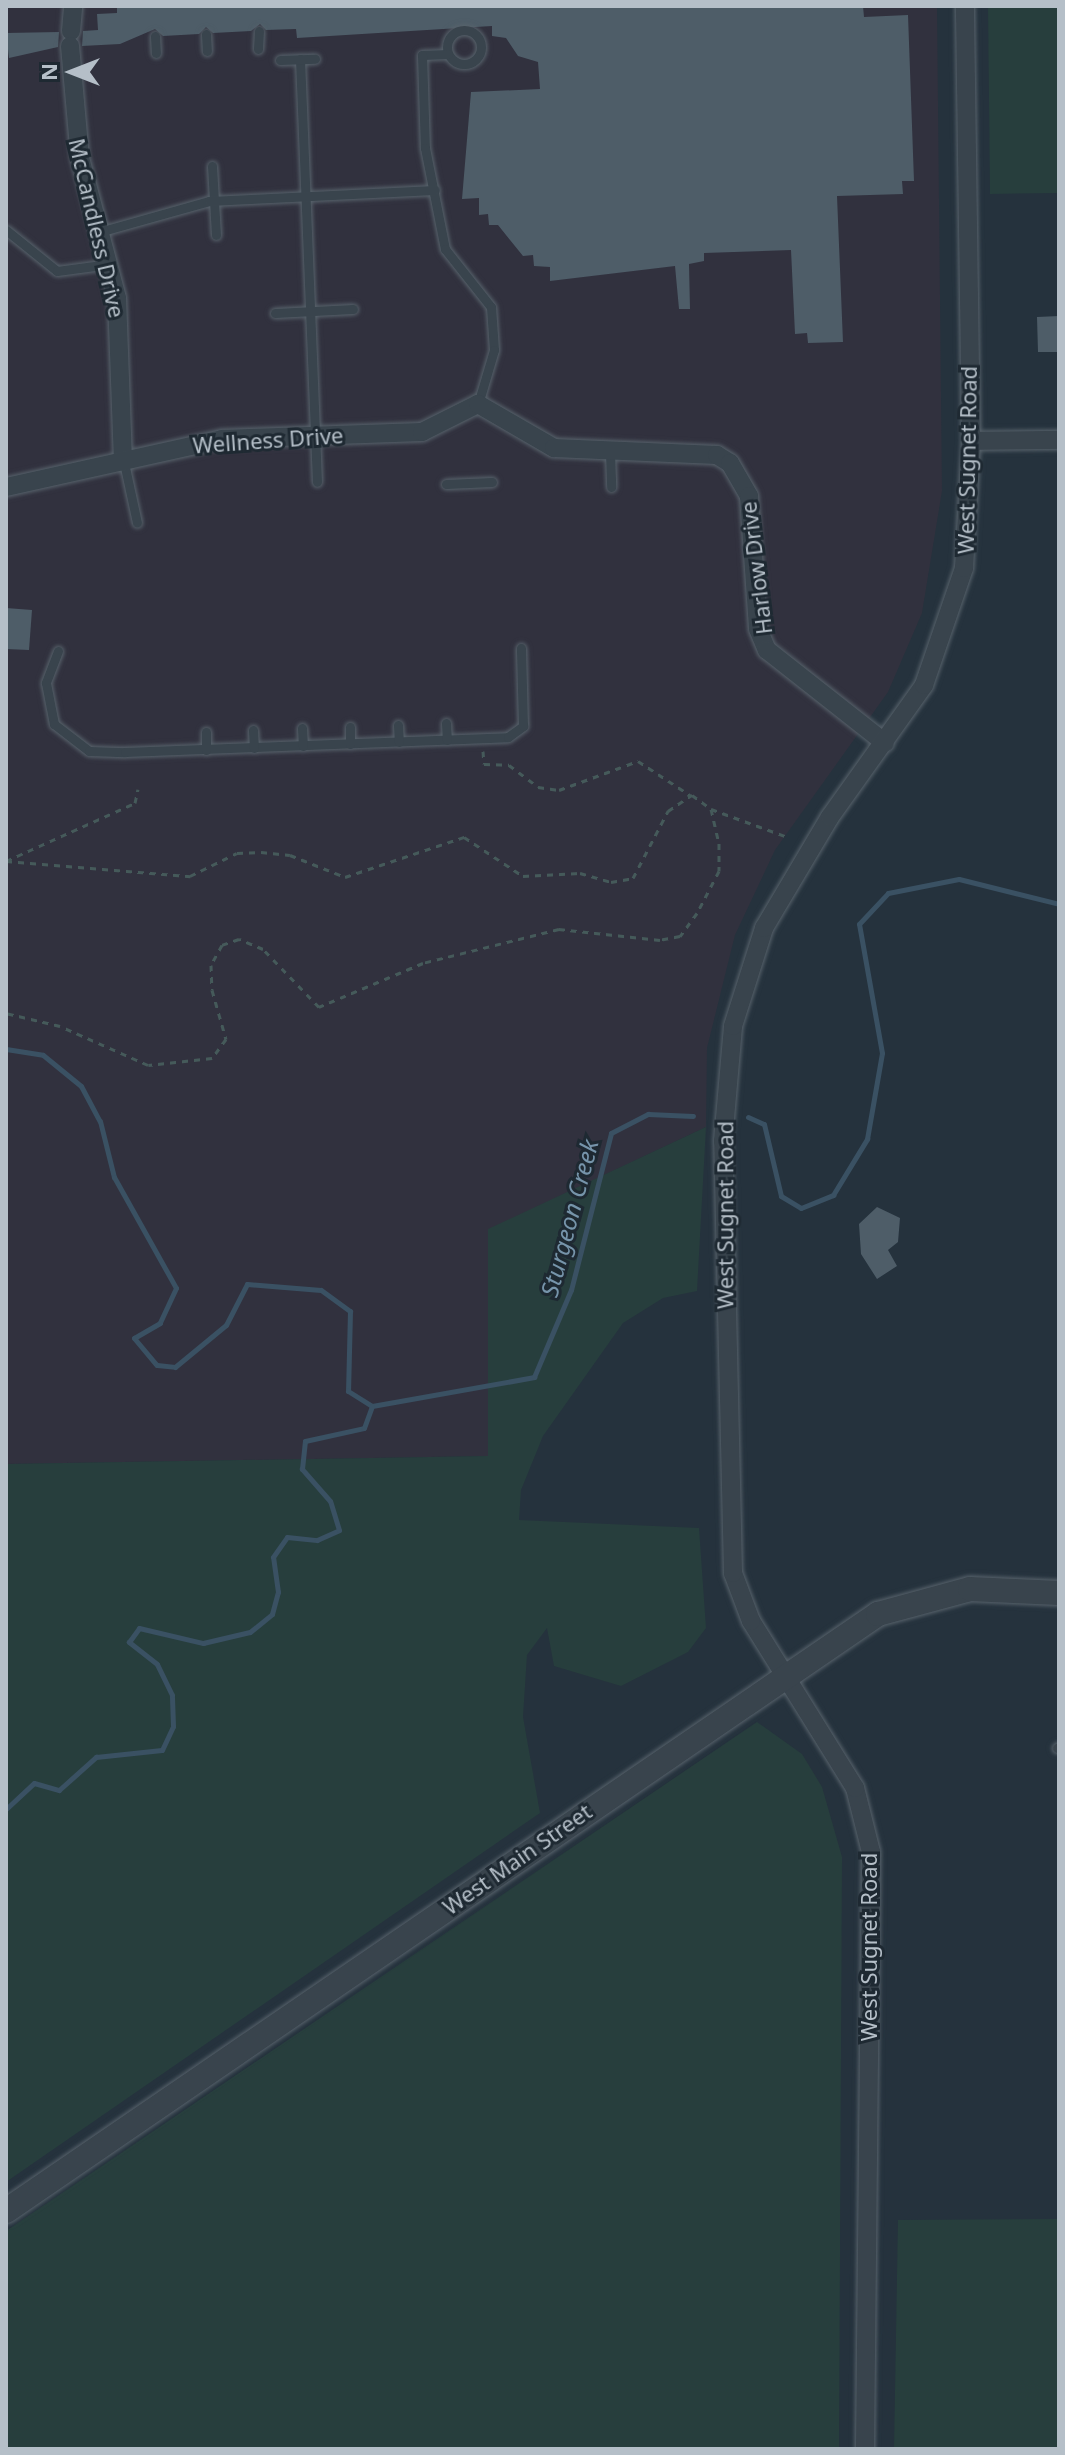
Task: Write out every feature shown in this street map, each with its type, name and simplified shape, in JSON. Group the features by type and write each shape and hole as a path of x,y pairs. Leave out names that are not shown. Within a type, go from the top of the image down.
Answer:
{"street":[{"name":"McCandless Drive","path":"73,6 70,39 74,125 99,232 110,264 121,338 123,458"},
{"name":"West Sugnet Road","path":"865,2449 871,1852 855,1788 751,1621 733,1573 726,1079 736,1012 764,928 924,685 950,621 964,568 971,441 965,6"},
{"name":"Wellness Drive","path":"6,487 123,458 222,439 436,430 478,404"},
{"name":"Harlow Drive","path":"478,404 554,448 610,452 687,450 730,463 749,496 758,629 767,650 885,743"},
{"path":"971,441 1059,440"},
{"name":"West Main Street","path":"6,2211 786,1673 907,1602 970,1589 1059,1593"}],"lane":[{"path":"258,49 259,31"},
{"path":"206,34 207,51"},
{"path":"155,36 156,53"},
{"path":"448,54 422,55 425,148 445,249 491,307 494,350 478,404"},
{"path":"300,59 317,482"},
{"path":"280,60 315,59"},
{"path":"212,166 216,235"},
{"path":"99,232 214,200 435,190"},
{"path":"6,230 57,271 110,264"},
{"path":"275,313 353,309"},
{"path":"610,452 611,487"},
{"path":"123,458 137,523"},
{"path":"446,484 492,482"},
{"path":"58,651 46,683 48,703 69,742 89,751 206,750 518,734 521,648"},
{"path":"446,723 447,740"},
{"path":"398,725 399,742"},
{"path":"350,727 350,744"},
{"path":"302,728 303,746"},
{"path":"253,730 254,748"},
{"path":"206,732 206,750"}],"path":[{"path":"483,751 484,764 509,765 538,787 559,790 638,761 711,809 788,837"},
{"path":"6,861 135,803 138,789"},
{"path":"6,861 190,876 237,853 261,852 290,855 345,877 464,837 523,876 580,873 611,882 633,878 668,811 692,795"},
{"path":"6,1013 81,1034 121,1057 178,1064 212,1058 226,1039 211,965 222,945 239,939 287,969 319,1007 423,963 559,929 637,940 680,936 719,871 711,809"}],"shaded area":[{"path":"6,6 937,6 942,491 922,613 888,692 775,850 735,935 707,1048 706,1127 488,1230 488,1456 6,1464"}],"green space":[{"path":"988,6 1059,6 1059,193 990,194"},
{"path":"706,1127 697,1291 663,1298 623,1323 543,1436 521,1490 519,1520 699,1528 706,1628 688,1652 621,1686 554,1666 547,1628 527,1655 523,1717 540,1813 6,2182 6,1464 488,1456 488,1229"},
{"path":"757,1722 802,1754 822,1787 842,1857 839,2449 6,2449 6,2231"},
{"path":"1059,2219 1059,2449 894,2449 898,2220"}],"building":[{"path":"117,6 863,6 864,17 908,15 914,181 902,181 903,194 837,196 843,342 808,343 807,333 795,334 791,250 704,253 704,261 689,264 690,309 679,309 675,266 550,281 550,267 534,266 533,255 523,256 498,225 489,225 488,214 479,215 479,198 462,199 471,92 540,89 538,62 518,56 506,38 492,36 492,26 297,38 296,29 266,30 260,24 251,31 213,33 206,27 199,34 163,36 155,29 120,44 82,46 83,31 98,30 97,14 117,13"},
{"path":"59,32 58,47 9,58 6,33"},
{"path":"1059,316 1059,352 1038,352 1037,317"},
{"path":"6,608 32,610 29,650 6,649"},
{"path":"877,1207 900,1218 898,1242 888,1250 897,1266 877,1279 861,1254 859,1224"}],"waterway":[{"name":"Sturgeon Creek","path":"748,1117 764,1124 781,1196 801,1208 833,1195 867,1139 882,1053 859,924 888,893 959,879 1059,904"},
{"name":"Sturgeon Creek","path":"6,1049 43,1055 81,1086 100,1121 114,1177 176,1288 160,1323 134,1338 157,1365 175,1367 226,1325 247,1284 321,1290 350,1311 348,1391 372,1406 534,1377 571,1290 611,1133 648,1114 693,1116"},
{"path":"6,1809 34,1783 59,1790 96,1757 162,1750 173,1726 172,1695 157,1664 129,1642 139,1628 203,1643 250,1632 272,1614 278,1592 273,1557 287,1537 317,1540 339,1530 330,1501 302,1469 305,1441 364,1428 372,1406"}]}
